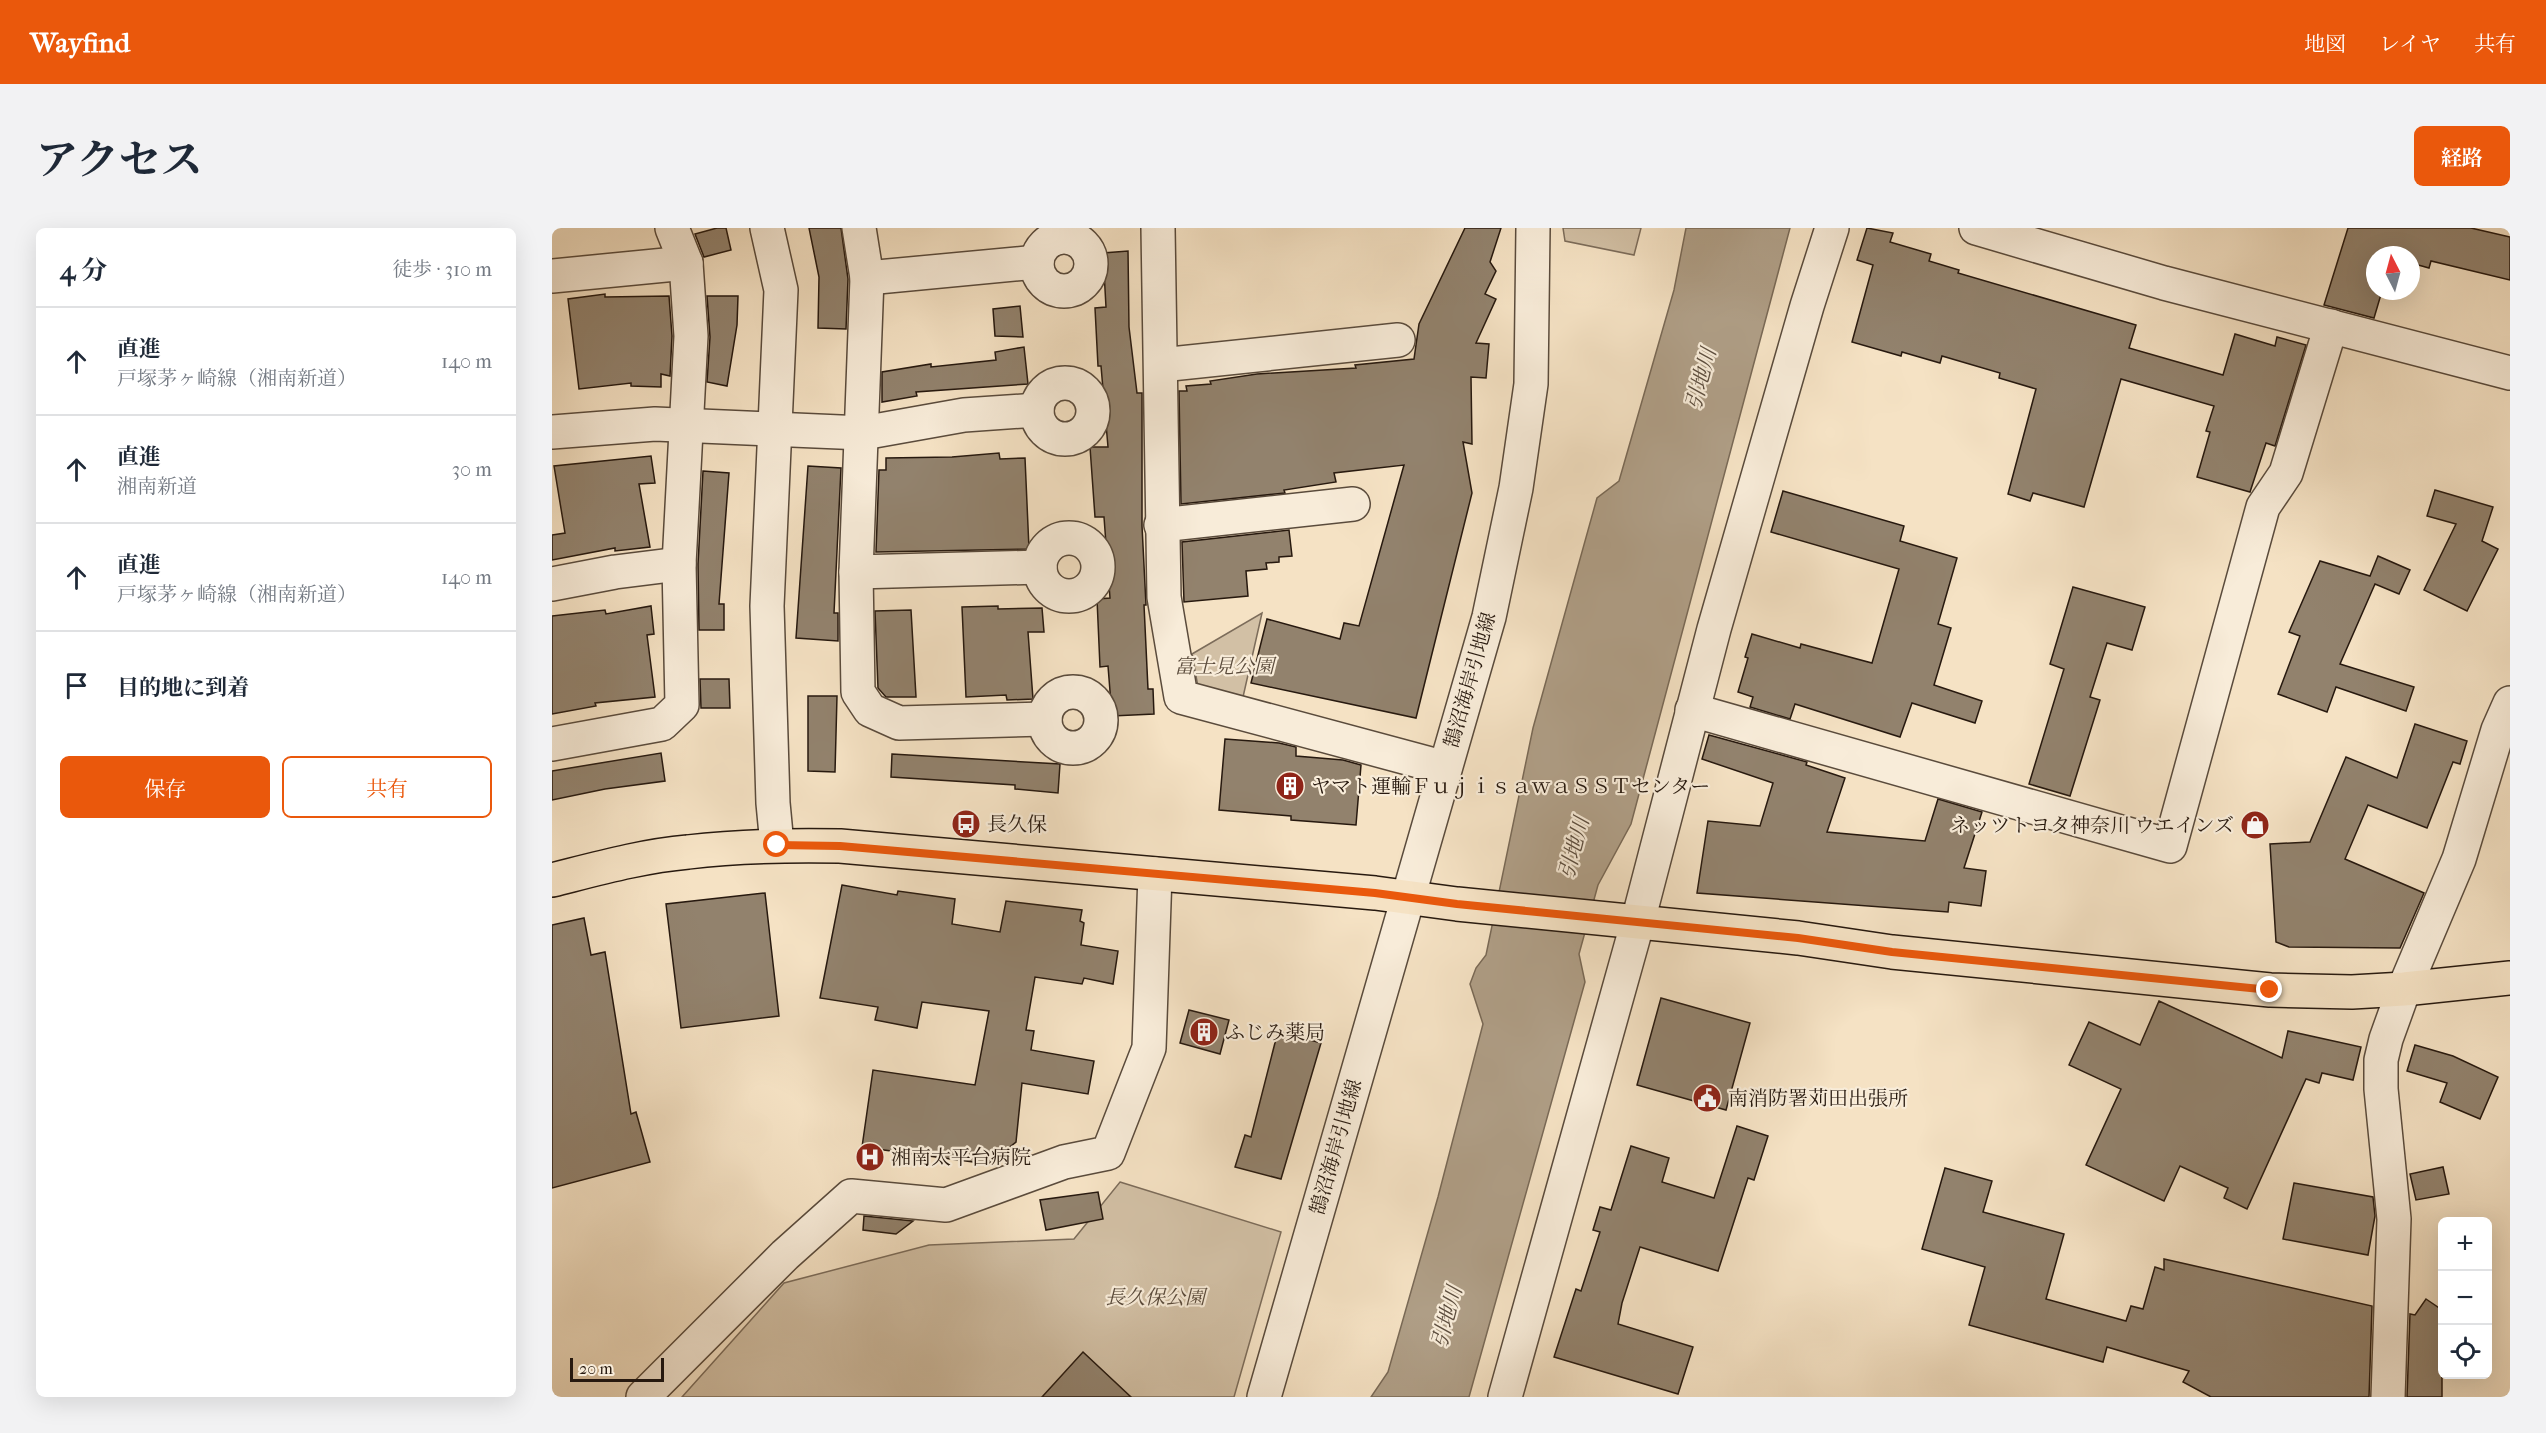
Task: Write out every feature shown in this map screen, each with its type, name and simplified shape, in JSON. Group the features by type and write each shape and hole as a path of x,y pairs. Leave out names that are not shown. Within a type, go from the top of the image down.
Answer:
{"main road":[{"path":"552,880 600,867 686,852 777,845 840,846 1407,897 1798,938 1892,952 2270,990 2352,992 2510,978"}],"street":[{"path":"552,744 662,724 682,705 679,564 691,336 686,263 672,228"},
{"path":"767,228 781,290 767,606 773,803 777,845"},
{"path":"859,228 867,278 856,572 858,692 870,710 899,723 1045,718"},
{"path":"1158,228 1161,525 1164,597 1181,697 1445,768"},
{"name":"鵠沼海岸引地線","path":"1264,1397 1489,617 1516,488 1531,384 1533,228"},
{"path":"1505,1397 1626,920 1692,710 1794,350 1833,228"},
{"path":"1976,228 2153,279 2510,373"},
{"path":"867,278 1037,262"},
{"path":"552,276 686,263"},
{"path":"1692,710 2170,846 2263,507 2286,473 2331,326"},
{"path":"1161,365 1398,340"},
{"path":"552,432 655,424 863,433 963,415 1037,410"},
{"path":"1161,525 1353,504"},
{"path":"552,584 615,572 679,564"},
{"path":"856,572 1040,567"},
{"path":"2388,1397 2394,1219 2381,1089 2381,1060 2404,989 2459,859 2498,730 2510,703"},
{"path":"643,1397 785,1256 851,1196 946,1205 1064,1162 1108,1153 1149,1048 1155,874"}],"green space":[{"path":"1563,228 1641,228 1634,255 1565,241"},
{"name":"富士見公園","path":"1262,613 1243,697 1198,687 1192,654"},
{"name":"長久保公園","path":"1120,1182 1281,1232 1234,1397 682,1397 784,1283 929,1245 1074,1239"}],"water":[{"name":"引地川","path":"1686,228 1790,228 1631,824 1598,885 1579,954 1585,982 1469,1397 1371,1397 1388,1372 1438,1197 1483,1024 1470,984 1476,968 1486,955 1533,728 1597,498 1619,481 1674,290"}],"building":[{"path":"726,228 731,250 704,257 695,234"},
{"path":"809,228 841,228 848,279 846,329 818,328 819,277"},
{"path":"1465,228 1501,228 1490,262 1496,271 1485,294 1496,299 1476,343 1489,344 1486,378 1471,377 1472,444 1463,442 1472,493 1416,718 1251,683 1267,619 1340,639 1344,623 1359,626 1404,465 1334,473 1336,482 1284,490 1285,493 1181,504 1179,391 1187,391 1186,386 1211,384 1210,381 1257,374 1356,368 1355,365 1414,359 1419,324"},
{"path":"1867,228 1893,233 1890,242 1931,254 1929,261 1959,270 1958,273 2136,325 2129,348 2223,375 2235,334 2275,346 2277,337 2306,345 2275,446 2266,443 2250,492 2197,477 2210,432 2206,431 2214,406 2121,379 2084,507 2033,493 2030,501 2008,494 2036,389 1999,378 2000,373 1942,356 1940,363 1902,352 1901,356 1852,342 1873,265 1857,260"},
{"path":"2348,228 2471,228 2510,237 2510,280 2431,261 2429,268 2420,266 2420,246 2366,246 2366,300 2379,300 2374,318 2324,305"},
{"path":"1128,251 1129,327 1137,393 1142,393 1142,526 1146,605 1144,605 1148,689 1153,689 1154,714 1112,716 1108,666 1100,667 1097,599 1110,598 1104,517 1095,517 1090,447 1108,447 1101,366 1098,366 1095,308 1106,307 1103,253"},
{"path":"605,294 605,297 669,296 672,336 670,376 661,374 661,387 631,386 631,383 579,389 568,299"},
{"path":"707,296 738,296 737,325 727,386 707,382 710,337"},
{"path":"1020,306 1023,337 995,336 993,309"},
{"path":"1024,347 1028,384 916,392 917,396 882,402 882,372 931,364 931,367 996,360 995,352"},
{"path":"999,453 1000,459 1025,458 1029,549 876,552 879,470 886,470 886,458 952,457"},
{"path":"651,456 655,483 639,484 650,547 615,551 615,548 552,560 552,535 565,533 554,466"},
{"path":"808,466 841,468 834,613 838,613 838,641 796,638"},
{"path":"703,471 729,473 719,604 724,604 724,630 699,630 698,564"},
{"path":"2435,490 2493,507 2482,541 2498,549 2467,611 2424,590 2456,524 2427,516"},
{"path":"1783,491 1904,526 1900,541 1957,558 1938,624 1951,628 1934,685 1982,701 1975,723 1912,703 1900,737 1795,704 1790,719 1750,707 1753,697 1738,692 1752,634 1800,648 1801,644 1872,663 1899,569 1771,532"},
{"path":"1289,530 1292,556 1279,557 1279,562 1266,563 1267,569 1246,571 1248,596 1184,602 1182,542"},
{"path":"2378,556 2410,570 2399,594 2375,584 2340,664 2414,687 2406,711 2336,687 2327,712 2278,694 2300,636 2289,632 2320,561 2370,576"},
{"path":"2073,587 2145,607 2132,650 2107,643 2090,697 2100,700 2070,796 2029,784 2064,669 2050,664"},
{"path":"651,606 654,634 647,635 655,697 595,703 596,706 552,714 552,616 605,610 606,614"},
{"path":"998,606 998,609 1042,608 1044,632 1028,632 1033,699 1007,700 1006,695 966,697 962,607"},
{"path":"911,610 916,697 886,697 878,688 875,611"},
{"path":"700,679 729,679 730,708 701,708"},
{"path":"808,696 837,696 835,772 808,771"},
{"path":"2415,724 2467,741 2460,764 2453,762 2427,828 2368,805 2345,859 2424,893 2400,948 2289,947 2276,942 2270,844 2310,842 2346,757 2397,778"},
{"path":"1709,735 1807,762 1806,765 1845,778 1827,832 1925,841 1938,799 1982,812 1964,868 1986,871 1981,906 1949,902 1948,912 1697,893 1708,821 1760,826 1773,783 1702,759"},
{"name":"ヤマト運輸ＦｕｊｉｓａｗａＳＳＴセンター","path":"1225,739 1279,743 1296,747 1296,756 1343,760 1361,765 1356,825 1291,820 1291,816 1219,810"},
{"path":"661,753 665,781 605,789 552,800 552,771"},
{"path":"892,754 1060,764 1058,793 1015,789 1015,785 891,777"},
{"path":"842,885 897,895 898,891 955,899 952,924 1000,932 1006,901 1082,910 1080,921 1084,923 1081,945 1118,951 1113,984 1084,978 1082,984 1035,977 1026,1030 1034,1031 1031,1050 1094,1061 1088,1094 1022,1083 1016,1142 988,1164 862,1147 873,1070 975,1085 989,1011 922,1002 917,1028 875,1020 878,1007 820,998"},
{"path":"765,893 779,1016 681,1028 666,904"},
{"path":"584,918 591,955 605,952 631,1114 636,1112 650,1162 552,1188 552,925"},
{"path":"1661,998 1750,1023 1726,1110 1637,1085"},
{"path":"2159,1001 2282,1058 2288,1031 2361,1047 2353,1080 2322,1073 2319,1083 2306,1079 2247,1209 2224,1198 2228,1188 2180,1166 2164,1201 2086,1165 2121,1089 2069,1065 2089,1022 2140,1045"},
{"name":"ふじみ薬局","path":"1189,1010 1229,1020 1220,1054 1180,1043"},
{"path":"1278,1031 1321,1043 1281,1179 1235,1167 1245,1135 1251,1137"},
{"path":"2415,1045 2453,1056 2498,1077 2480,1119 2440,1102 2447,1083 2407,1071"},
{"path":"1737,1126 1768,1136 1754,1180 1748,1178 1718,1271 1640,1247 1622,1303 1618,1324 1693,1347 1678,1394 1554,1357 1576,1289 1581,1291 1600,1232 1593,1230 1600,1207 1611,1210 1631,1146 1669,1158 1662,1182 1714,1198"},
{"path":"2443,1167 2449,1194 2416,1200 2410,1174"},
{"path":"1945,1168 1992,1181 1983,1212 2064,1234 2046,1299 2126,1321 2131,1306 2143,1309 2155,1267 2164,1270 2164,1259 2372,1306 2369,1397 2211,1397 2183,1382 2189,1371 2107,1347 2103,1362 1969,1325 1985,1267 1922,1249"},
{"path":"2294,1183 2373,1197 2375,1216 2368,1255 2283,1239"},
{"path":"1098,1192 1103,1219 1046,1230 1040,1200"},
{"path":"864,1216 913,1221 896,1234 863,1230"},
{"path":"2426,1299 2438,1307 2438,1379 2442,1379 2442,1397 2407,1397 2410,1314 2415,1315"},
{"path":"1083,1352 1131,1397 1042,1397"}],"place":[{"name":"ヤマト運輸ＦｕｊｉｓａｗａＳＳＴセンター","path":"1290,786"},
{"name":"長久保","path":"966,824"},
{"name":"ネッツトヨタ神奈川 ウエインズ","path":"2255,825"},
{"name":"ふじみ薬局","path":"1204,1032"},
{"name":"南消防署苅田出張所","path":"1707,1098"},
{"name":"湘南太平台病院","path":"870,1157"}],"route":[{"path":"777,845 840,846 1375,893 1457,904 1798,938 1892,952 2270,990"}]}
